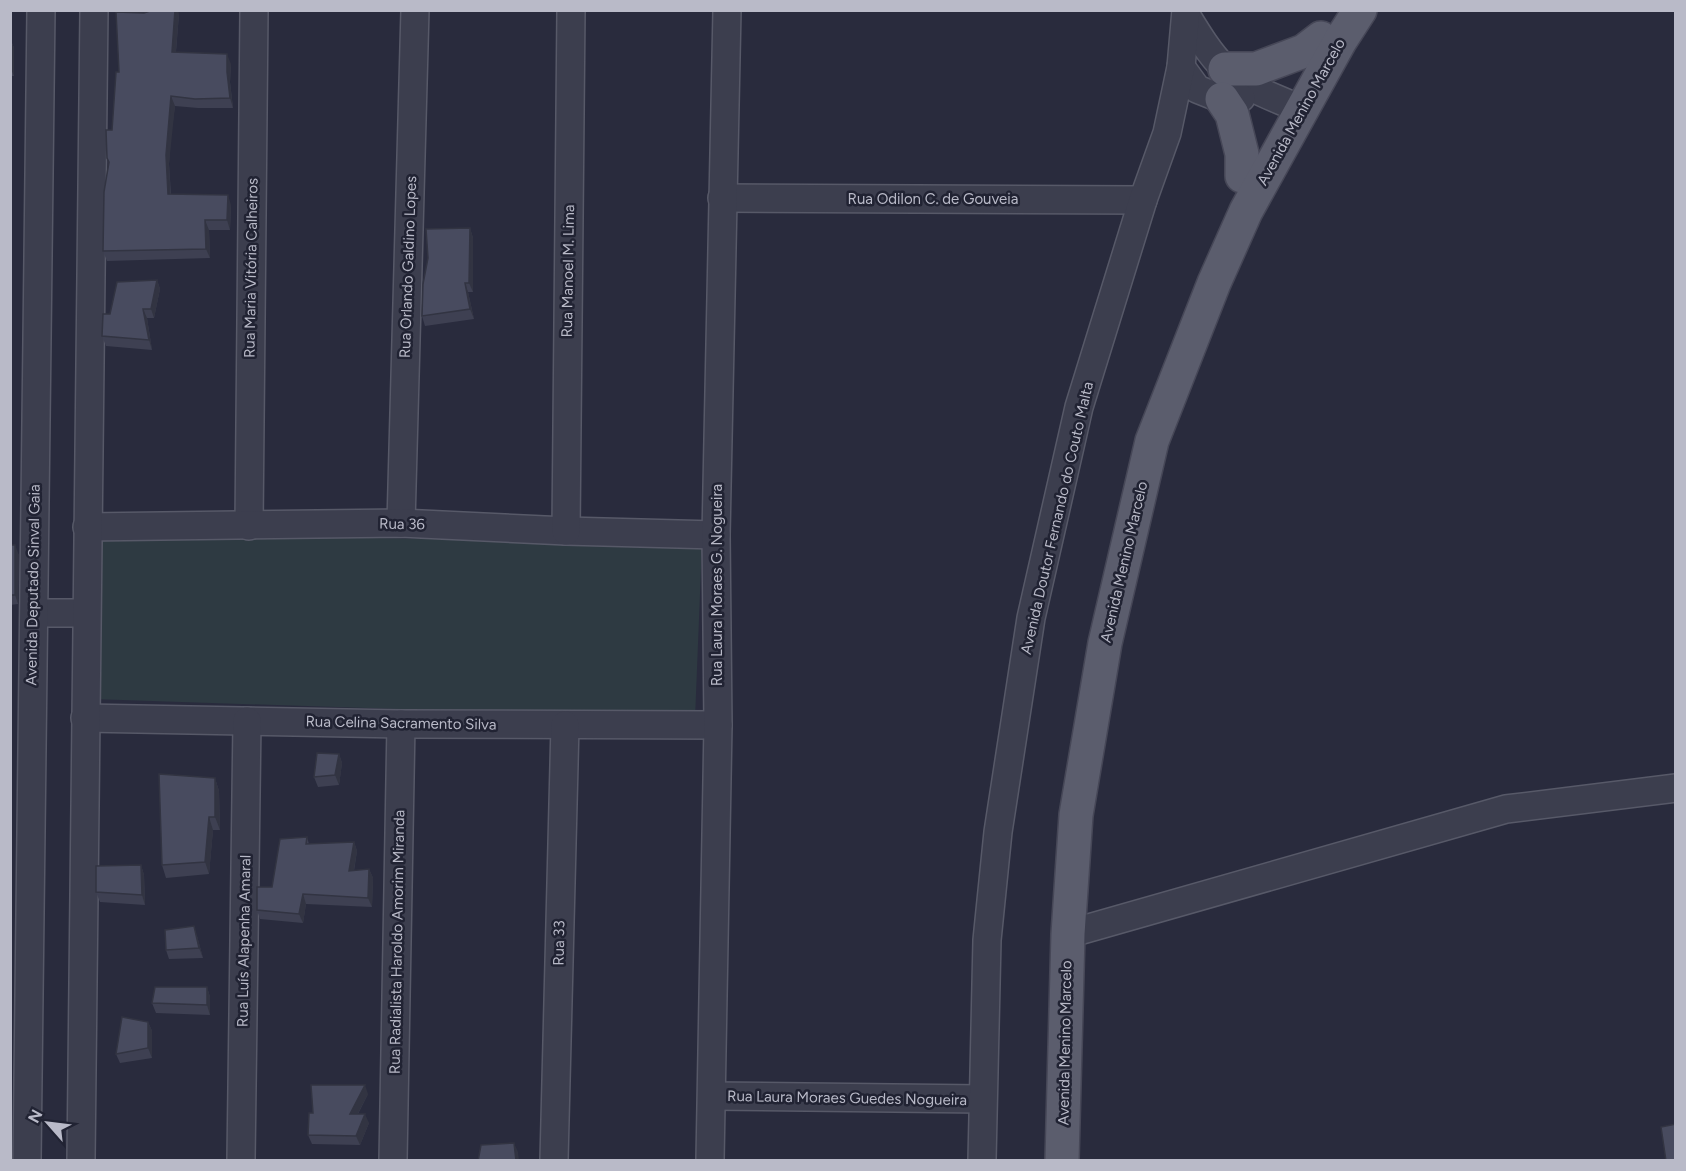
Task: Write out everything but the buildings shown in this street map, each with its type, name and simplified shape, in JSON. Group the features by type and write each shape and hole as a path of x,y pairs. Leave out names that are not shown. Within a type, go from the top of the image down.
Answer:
{"main road":[{"name":"Avenida Menino Marcelo","path":"1062,1161 1068,934 1076,815 1106,643 1152,441 1214,283 1321,38 1338,10"},
{"name":"Avenida Menino Marcelo","path":"1046,1161 1054,854 1068,733 1126,468 1156,371 1193,277 1242,176 1360,10"},
{"path":"1242,176 1242,154 1223,84 1304,51 1321,38"}],"street":[{"name":"Avenida Deputado Sinval Gaia","path":"27,1161 21,712 35,614 22,522 41,10"},
{"path":"81,1161 94,10"},
{"name":"Rua Maria Vitória Calheiros","path":"249,526 254,10"},
{"name":"Rua Orlando Galdino Lopes","path":"401,523 415,10"},
{"name":"Rua Manoel M. Lima","path":"566,531 571,10"},
{"name":"Rua Laura Moraes G. Nogueira","path":"710,1161 718,725 716,536 727,10"},
{"name":"Avenida Doutor Fernando do Couto Malta","path":"1186,13 1223,84"},
{"name":"Avenida Doutor Fernando do Couto Malta","path":"982,1161 987,940 998,832 1031,618 1080,407 1143,200 1167,133 1181,67 1186,13"},
{"name":"Avenida Doutor Fernando do Couto Malta","path":"1181,67 1197,89 1223,84 1260,92 1289,112"},
{"name":"Rua Odilon C. de Gouveia","path":"722,198 1143,200"},
{"name":"Rua 36","path":"87,527 401,523 716,536"},
{"path":"35,614 86,613"},
{"name":"Rua Celina Sacramento Silva","path":"85,718 401,724 718,725"},
{"name":"Rua Luís Alapenha Amaral","path":"241,1161 247,721"},
{"name":"Rua Radialista Haroldo Amorim Miranda","path":"393,1161 401,724"},
{"name":"Rua 33","path":"554,1161 565,725"},
{"path":"1068,934 1506,809 1676,788"},
{"name":"Rua Laura Moraes Guedes Nogueira","path":"711,1096 982,1099"}],"shaded area":[{"path":"99,533 702,544 695,719 92,699"}]}
